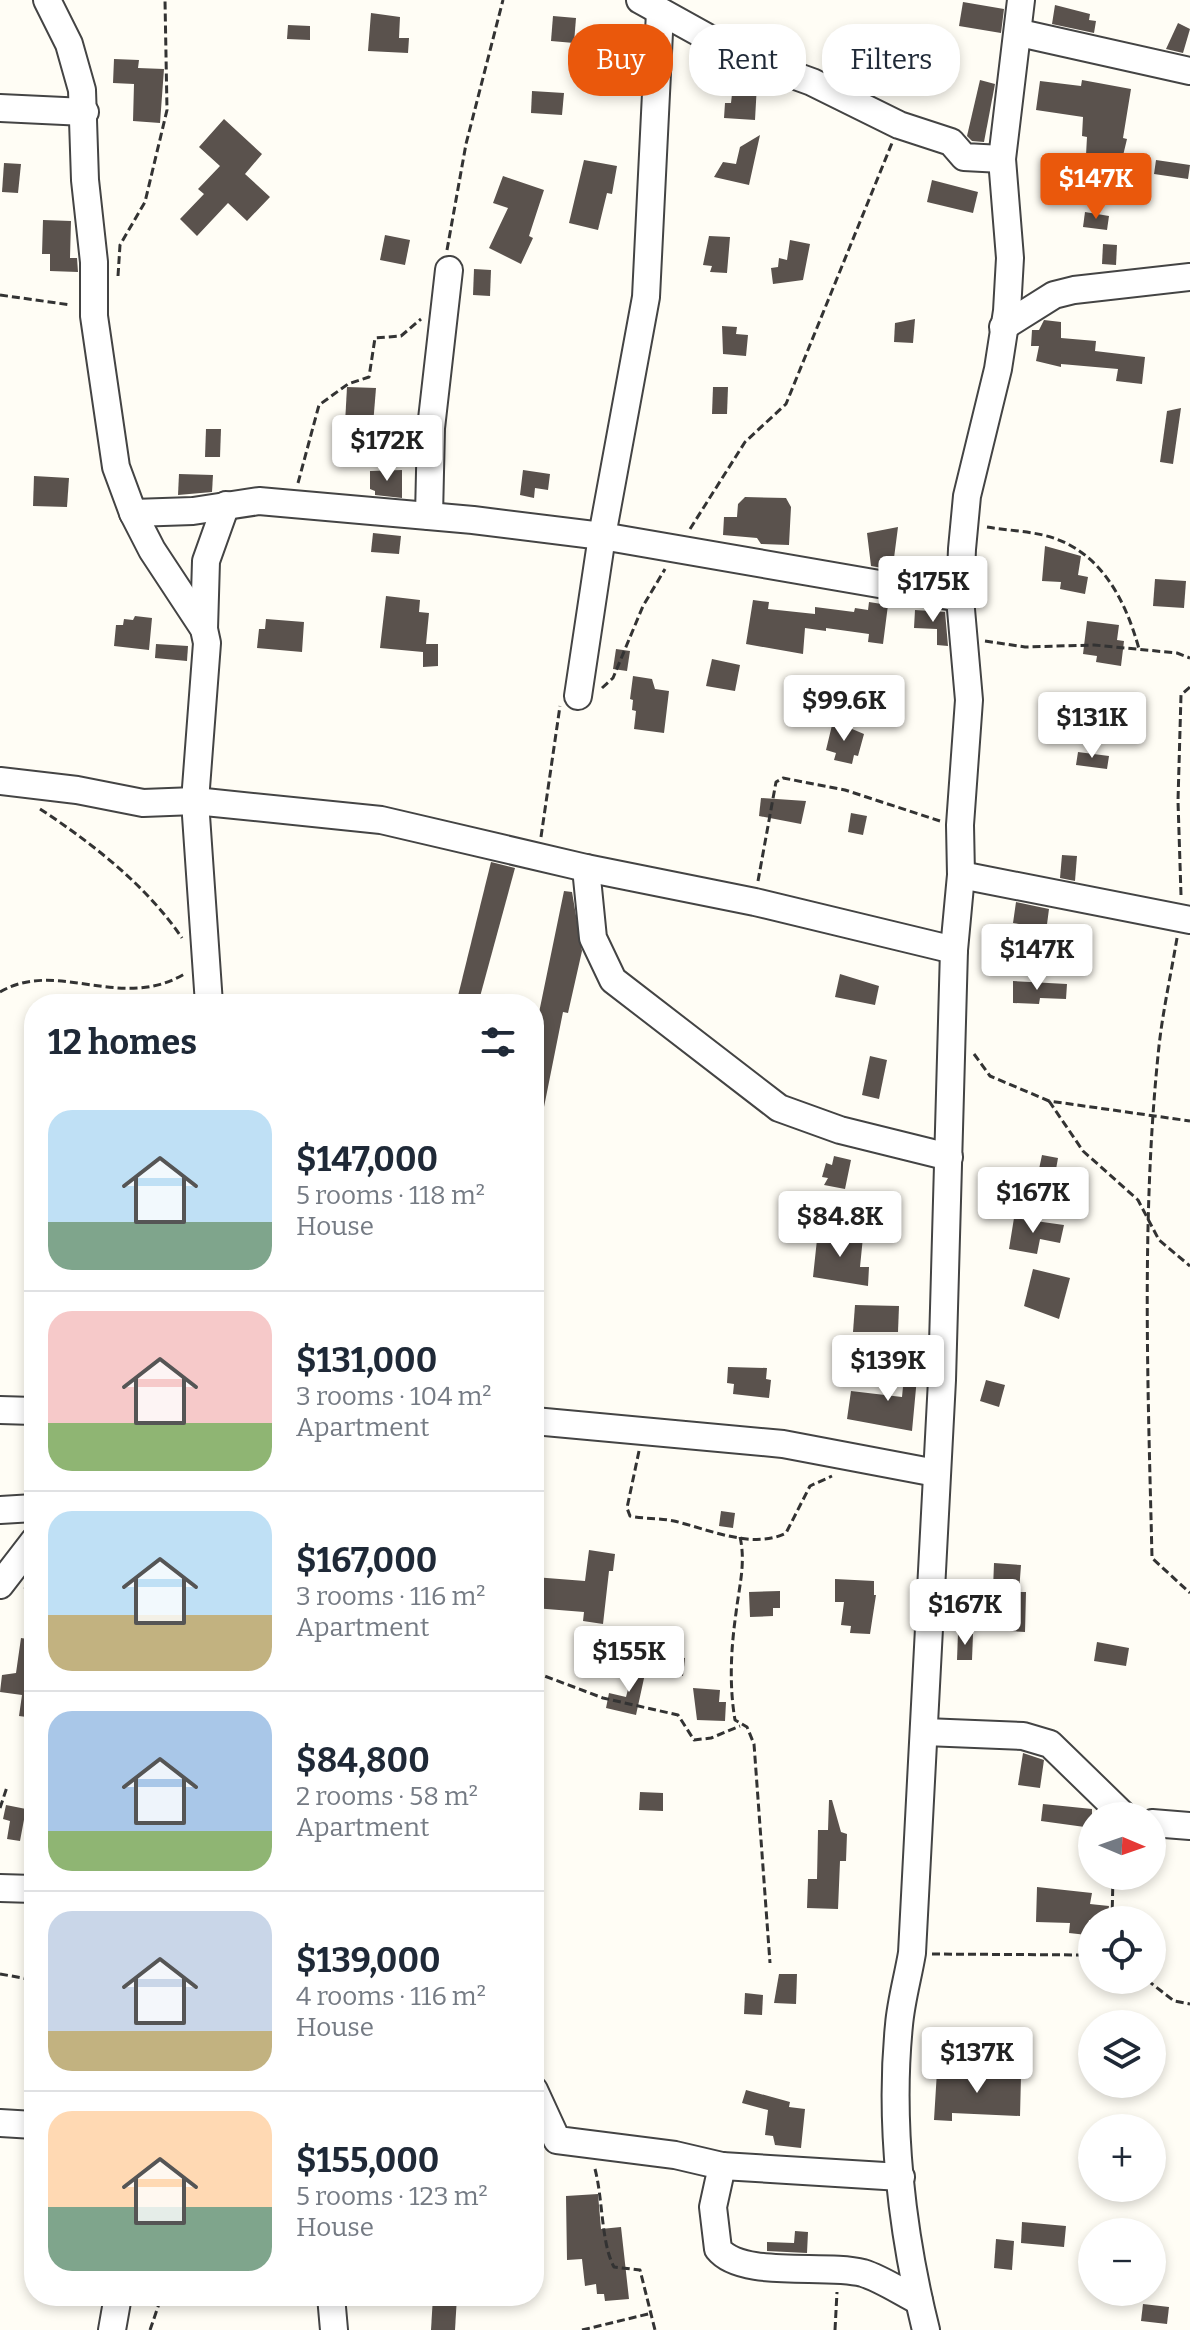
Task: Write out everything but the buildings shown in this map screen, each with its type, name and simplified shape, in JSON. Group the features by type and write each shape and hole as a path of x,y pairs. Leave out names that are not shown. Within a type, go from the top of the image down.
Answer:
{"street":[{"path":"47,0 69,44 85,112 85,180 94,262 94,316 113,452 133,513 152,550 204,629"},
{"path":"926,2330 901,2177 896,2093 899,2024 912,1953 925,1732 926,1632 949,1157 954,950 961,875 960,825 969,700 960,598 964,521 998,369 1003,327 1010,258 1002,159 1020,33 1021,0"},
{"path":"578,696 602,536 646,297 650,6 743,57 812,82 899,125 951,142 964,157 1002,159"},
{"path":"1020,33 1190,71"},
{"path":"0,108 85,112"},
{"path":"429,516 431,428 447,262"},
{"path":"1003,327 1054,295 1190,277"},
{"path":"133,513 193,511 259,501 429,516 602,536 960,598"},
{"path":"208,994 195,801 207,643 204,629 206,561 226,505"},
{"path":"0,781 77,790 143,803 195,801 381,820 586,868 755,902 954,950"},
{"path":"586,868 593,938 613,980 779,1108 840,1130 949,1157"},
{"path":"961,875 1183,922"},
{"path":"0,1410 24,1411"},
{"path":"544,1422 783,1444 936,1473"},
{"path":"0,1585 24,1554"},
{"path":"925,1732 1023,1736 1050,1744 1110,1802"},
{"path":"1166,1824 1190,1826"},
{"path":"0,1888 24,1889"},
{"path":"0,2123 24,2124"},
{"path":"546,2140 675,2155 722,2166 901,2177"},
{"path":"722,2166 713,2222 718,2249 723,2257 752,2266 838,2268 865,2274 919,2301"},
{"path":"112,2330 116,2306"},
{"path":"332,2306 334,2330"}],"path":[{"path":"116,281 120,245 145,202 167,110 165,0"},
{"path":"447,262 466,144 503,0"},
{"path":"675,551 745,442 786,404 899,125"},
{"path":"0,295 63,302 94,316"},
{"path":"286,503 301,474 319,405 348,384 369,377 375,338 401,336 423,318"},
{"path":"964,521 1044,535 1078,549 1121,595 1139,649"},
{"path":"965,638 1025,647 1094,645 1190,658"},
{"path":"1190,687 1181,695 1178,801 1183,922 1159,1046 1149,1242 1152,1558 1190,1593"},
{"path":"755,902 769,808 776,782 783,778 845,790 921,817 960,825"},
{"path":"36,807 104,856 145,894 186,943"},
{"path":"0,992 47,980 138,991 170,983 200,965 207,976"},
{"path":"953,1025 990,1076 1049,1101 1190,1121"},
{"path":"1049,1101 1083,1151 1138,1200 1159,1240 1190,1266"},
{"path":"643,1432 628,1515 740,1537 766,1539 786,1533 810,1486 858,1458"},
{"path":"740,1537 743,1570 732,1659 734,1713 740,1726"},
{"path":"544,1676 603,1698 678,1715 694,1740 711,1738 740,1726 747,1727 754,1744 770,1963"},
{"path":"0,1808 7,1787"},
{"path":"912,1953 986,1957 1078,1955"},
{"path":"0,1974 24,1978"},
{"path":"1165,1994 1174,2001 1190,2004"},
{"path":"589,2145 603,2192 608,2255 614,2267 640,2270 655,2330"},
{"path":"835,2330 838,2268"},
{"path":"150,2330 158,2306"},
{"path":"582,2330 652,2313"}]}
